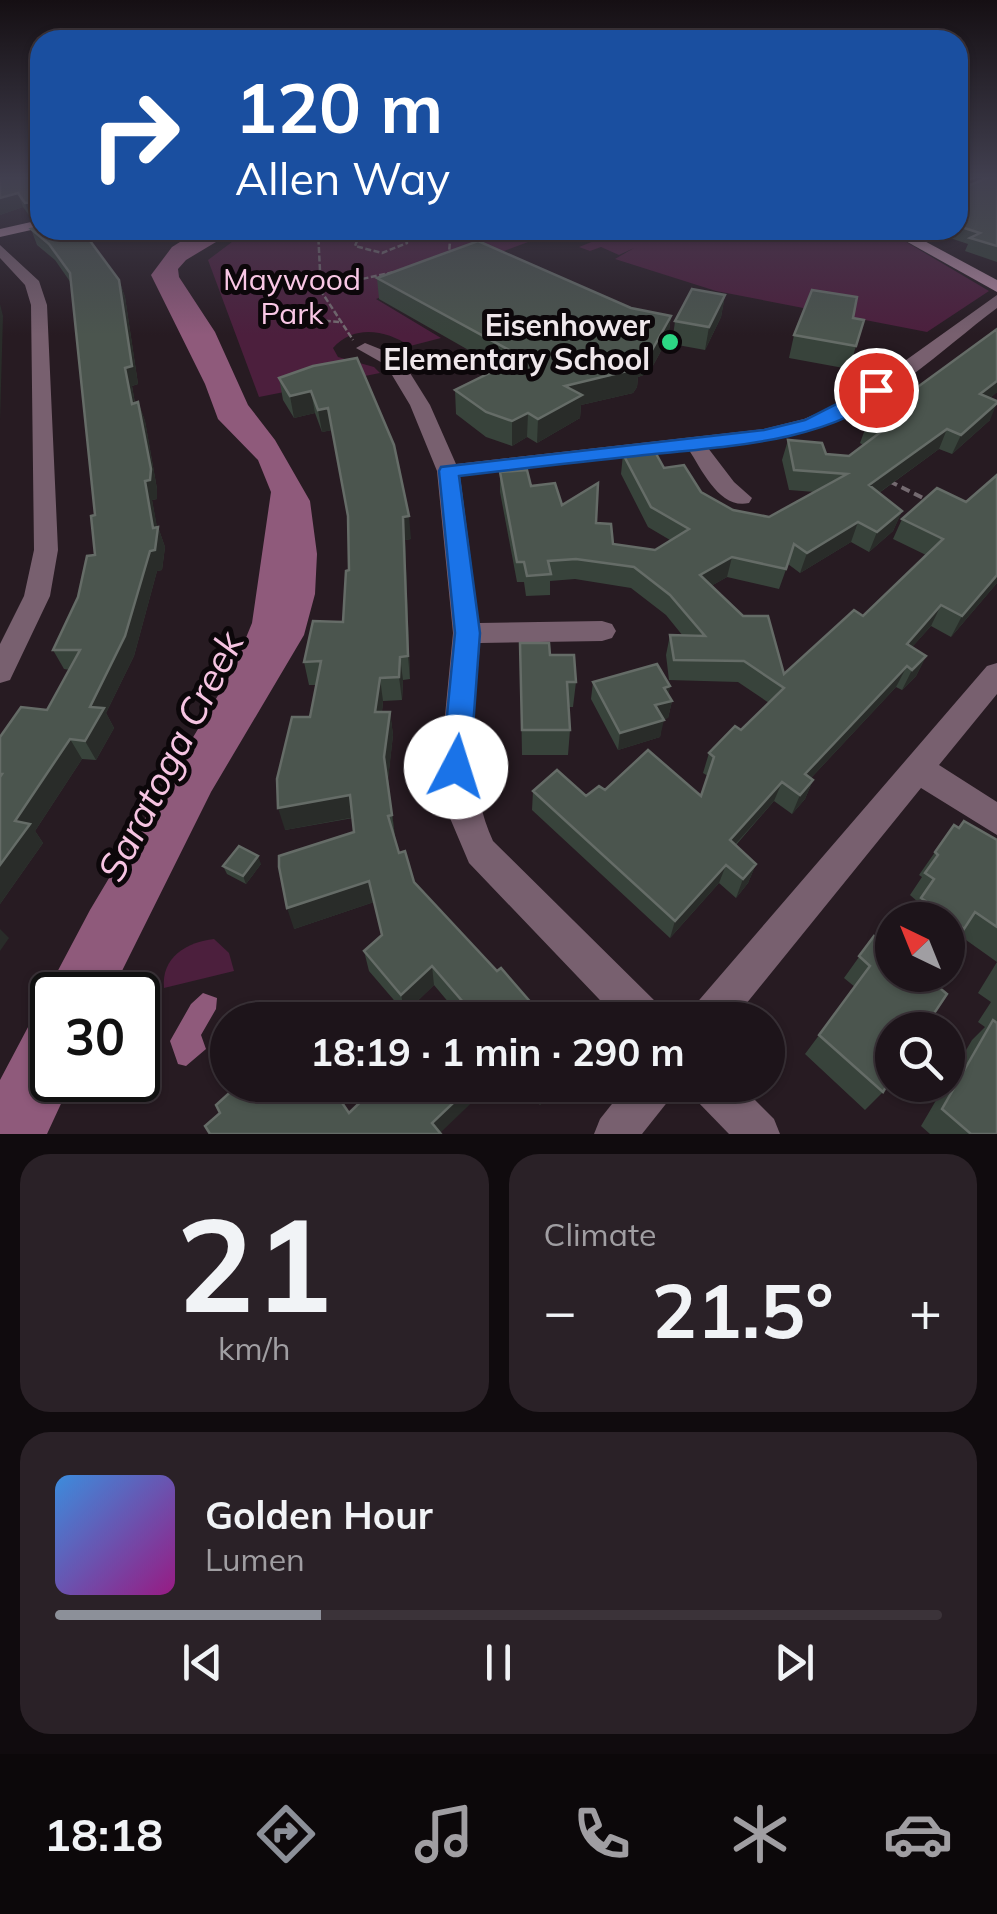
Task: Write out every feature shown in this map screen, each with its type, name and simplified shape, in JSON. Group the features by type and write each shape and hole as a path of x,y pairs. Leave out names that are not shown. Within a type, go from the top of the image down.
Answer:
{"street":[{"path":"911,240 997,288"},
{"path":"0,250 33,284 39,304 46,550 37,596 10,636 0,672"},
{"path":"448,471 764,435 811,424 860,402 997,300"},
{"path":"365,348 393,361 420,405 448,471 467,633 456,767 463,811 481,852 628,1002"},
{"path":"694,444 726,487 741,498"},
{"path":"467,633 602,631"},
{"path":"723,1002 997,674"},
{"path":"918,769 997,820"},
{"path":"614,1134 640,1102"},
{"path":"728,1102 760,1134"}],"path":[{"path":"319,240 321,288 347,336 365,348"},
{"path":"355,240 354,246 382,253 408,243 407,240"},
{"path":"447,240 450,242 447,256"},
{"path":"321,288 404,271"},
{"path":"274,316 339,322"},
{"path":"876,475 928,500"}],"green space":[{"name":"Maywood Park","path":"235,240 533,240 376,299 441,338 410,346 391,336 370,332 351,335 333,348 338,357 374,367 380,373 259,397 208,260"},
{"path":"596,240 903,240 989,291 927,332 716,291 615,259 634,248 619,255 601,247 590,251 579,247"},
{"path":"214,939 229,953 234,971 164,988 167,968 178,953"}],"shaded area":[{"path":"183,240 219,240 186,260 178,269 179,277 215,332 248,405 275,440 310,501 317,554 315,594 304,635 211,792 121,972 57,972 232,672 252,623 271,492 258,460 218,419 151,275 172,247"},
{"path":"203,993 217,998 217,1002 210,1002 210,1019 201,1035 206,1049 186,1066 178,1064 170,1041 191,1004"},
{"path":"30,1023 30,1102 62,1102 47,1134 0,1134 0,1080"}],"building":[{"path":"968,229 997,229 997,246 970,238 980,233"},
{"path":"44,240 89,240 119,280 132,366 125,368 132,404 138,402 151,469 150,480 145,481 153,528 158,527 155,550 150,551 125,636 90,707 104,708 85,741 70,739 15,821 30,824 0,865 0,737 21,707 47,710 80,650 53,650 78,597 87,556 95,555 91,516 95,515 70,273"},
{"path":"478,241 631,308 671,316 652,350 637,355 640,364 636,369 565,386 582,395 538,419 528,413 512,421 486,412 455,390 522,357 377,278"},
{"path":"692,289 725,295 709,327 675,321"},
{"path":"812,290 857,297 853,318 864,320 856,346 794,335"},
{"path":"997,329 997,381 980,394 997,403 961,435 947,429 869,485 902,511 877,532 858,522 807,553 794,544 786,569 732,557 700,575 743,616 768,616 784,674 854,610 863,616 943,539 902,519 937,488 966,502 997,475 997,575 962,616 941,605 907,644 926,656 912,670 907,666 805,774 813,780 800,795 782,782 730,840 756,864 743,879 726,865 675,921 533,791 557,770 586,796 599,786 605,790 648,750 701,796 714,757 709,753 735,726 741,730 784,688 744,661 674,660 670,635 705,636 670,595 634,567 576,559 548,561 551,574 527,576 524,562 517,562 500,472 527,470 531,486 555,483 562,505 598,483 596,523 611,524 613,544 655,550 689,529 651,507 623,454 654,450 664,468 684,465 701,492 733,510 769,517 847,474 794,470 788,440 822,443 826,454 849,456 882,431 867,424"},
{"path":"357,358 394,445 409,516 403,517 408,656 400,657 399,677 380,678 375,712 390,712 384,757 392,815 388,816 399,853 405,851 414,882 530,1002 463,1002 432,966 401,995 364,951 382,935 369,881 287,908 279,856 354,832 350,795 278,808 277,779 292,717 310,717 321,661 304,662 313,621 343,622 349,570 348,516 328,408 318,410 311,391 290,396 279,378 313,366"},
{"path":"520,643 549,643 550,655 574,655 576,682 567,682 570,730 522,730"},
{"path":"657,664 670,686 664,688 672,701 655,705 664,720 620,733 593,682"},
{"path":"964,821 997,840 997,927 975,912 965,927 965,902 927,902 921,898 934,879 925,873 938,855 935,852 954,825 959,828"},
{"path":"239,846 258,856 243,876 223,866"},
{"path":"875,937 875,992 947,994 935,1012 875,1012 875,1085 819,1035 870,966 859,956"},
{"path":"993,1020 997,1023 997,1134 971,1134 942,1109 946,1102 965,1102 965,1069"},
{"path":"342,1102 349,1113 360,1102 454,1102 432,1123 441,1134 210,1134 205,1126 220,1113 216,1105"}],"place":[{"name":"Eisenhower Elementary School","path":"670,342"}],"route":[{"path":"456,767 467,633 448,471 764,435 811,424 860,402 876,390"}],"water label":[{"name":"Saratoga Creek","path":"170,756"}]}
